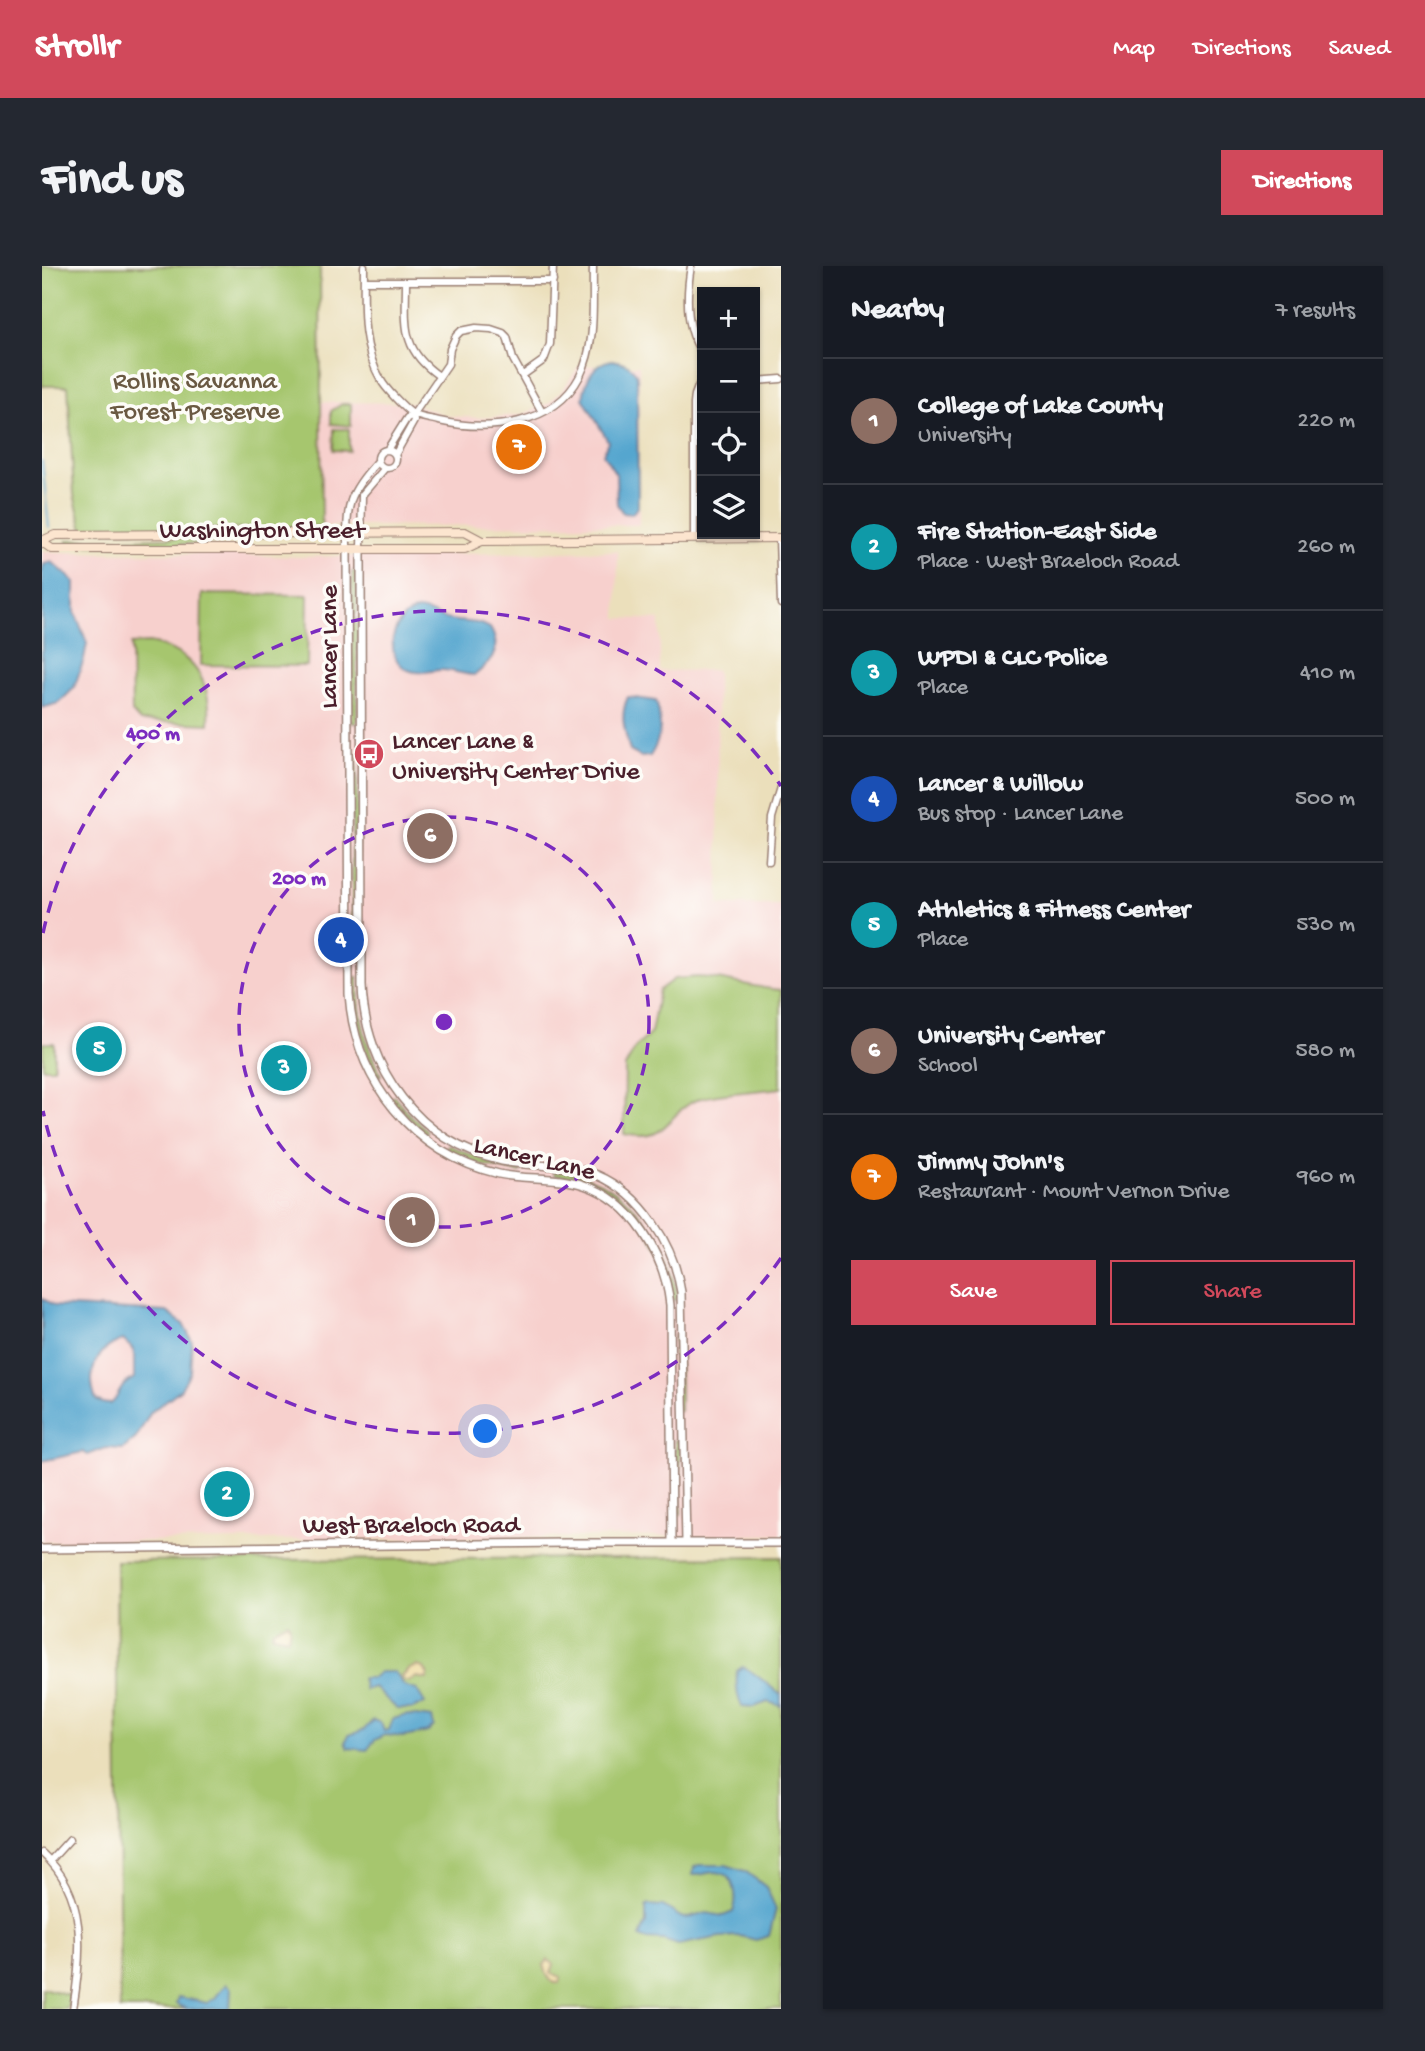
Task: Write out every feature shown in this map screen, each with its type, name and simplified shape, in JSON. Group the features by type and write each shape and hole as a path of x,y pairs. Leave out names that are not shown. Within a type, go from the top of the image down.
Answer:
{"main road":[{"name":"Washington Street","path":"482,541 466,532 347,532 55,535 42,542 52,549 465,549 482,541 780,538"}],"street":[{"path":"364,266 364,331 371,361 385,387 414,415 458,425 491,426 520,421 542,412 568,393 580,375 587,360 592,334 593,266"},
{"path":"523,374 544,360 550,344 553,266"},
{"path":"691,266 688,320 700,350"},
{"path":"364,281 553,281"},
{"path":"406,281 409,342 418,359 439,376"},
{"path":"414,415 448,364 456,335 461,331 476,328 503,333 509,342 513,359 542,412"},
{"path":"760,381 781,379"},
{"path":"694,538 694,404 697,386"},
{"name":"Lancer Lane","path":"672,1543 670,1305 663,1269 649,1241 627,1213 596,1190 571,1181 495,1173 464,1163 435,1147 407,1125 385,1100 370,1074 352,1018 349,994 347,532 351,494 378,461 380,452 387,450 407,418 414,415 414,421 395,455 395,464 385,468 362,495 364,1012 374,1049 398,1094 414,1113 440,1135 489,1157 523,1164 575,1168 596,1175 617,1187 637,1204 659,1231 678,1272 681,1292 686,1543"},
{"path":"387,450 395,455"},
{"path":"378,461 385,468"},
{"path":"780,538 781,604"},
{"path":"769,861 772,818 781,788"},
{"name":"West Braeloch Road","path":"42,1549 132,1546 781,1543"},
{"path":"50,1861 70,1839"},
{"path":"42,1853 67,1883 78,1915 78,1974 73,2009"}],"shaded area":[{"path":"639,365 639,525 322,526 320,402 413,403 446,416 482,418 521,415 549,403 564,388 579,366"},
{"path":"618,551 617,618 660,620 660,671 717,670 719,905 781,905 781,1535 42,1542 42,552 299,557"}],"green space":[{"name":"Rollins Savanna Forest Preserve","path":"42,266 320,266 322,526 179,531 83,530 74,495 68,386 42,386"},
{"path":"342,404 351,404 351,426 331,424 331,411"},
{"path":"334,429 349,429 349,451 333,450"},
{"path":"224,537 225,541 160,546 68,544 68,540"},
{"path":"357,571 357,614 353,615 352,572"},
{"path":"202,594 308,595 307,666 201,665"},
{"path":"352,618 357,618 357,723 352,723"},
{"path":"149,643 177,653 197,670 207,694 209,724 140,721 132,712 131,644"},
{"path":"352,754 357,754 358,943 352,943"},
{"path":"353,977 358,977 364,1027 381,1075 377,1077 359,1028"},
{"path":"697,977 781,990 781,1088 698,1099 678,1112 659,1131 639,1136 624,1134 625,1067 636,1047 651,1033 659,990 674,979"},
{"path":"43,1043 54,1043 54,1068 43,1068"},
{"path":"394,1096 428,1131 425,1135 390,1099"},
{"path":"448,1145 484,1160 522,1169 521,1173 481,1165 446,1149"},
{"path":"554,1171 578,1174 601,1183 621,1196 638,1212 665,1253 678,1300 673,1300 661,1255 635,1216 599,1188 554,1175"},
{"path":"674,1335 679,1335 680,1411 675,1411"},
{"path":"675,1440 680,1440 681,1514 676,1513"},
{"path":"781,1557 781,2009 120,2009 116,1561"},
{"path":"42,1988 70,1995 67,2009 42,2009"}],"sand":[{"path":"287,1622 290,1626 288,1638 272,1635 273,1630"},
{"path":"417,1666 424,1668 427,1679 417,1677 404,1681 402,1677 409,1669"},
{"path":"548,1960 554,1964 551,1973 561,1977 559,1983 552,1982 547,1975 544,1965"}],"water":[{"path":"612,360 626,364 637,375 638,506 632,514 623,513 617,504 616,474 603,454 608,441 583,398 591,373 599,365"},
{"path":"52,562 75,582 75,612 87,643 74,688 59,703 42,708 42,572 44,564"},
{"path":"418,610 490,628 495,649 490,660 475,675 446,670 412,671 400,665 393,648 396,629 408,614"},
{"path":"628,697 656,701 660,729 650,756 641,757 630,751 623,717"},
{"path":"42,1298 55,1306 167,1312 183,1324 192,1341 190,1372 181,1389 151,1412 136,1438 123,1449 106,1448 88,1455 83,1452 42,1461","holes":["123,1340 134,1350 134,1378 124,1385 111,1403 96,1400 92,1381 95,1364 100,1356 113,1344"]},
{"path":"742,1667 781,1695 781,1706 768,1702 754,1707 742,1706 738,1694 737,1671"},
{"path":"380,1672 395,1672 404,1686 417,1690 425,1703 413,1709 397,1709 374,1687 365,1690 362,1678 372,1678"},
{"path":"407,1715 432,1718 434,1726 428,1732 404,1737 385,1735 375,1740 367,1750 348,1748 345,1742 349,1735 364,1730 373,1720 381,1723 384,1731 389,1730 393,1719"},
{"path":"726,1865 745,1871 766,1887 776,1909 769,1936 756,1940 740,1936 720,1937 678,1945 640,1937 646,1923 646,1907 649,1905 663,1906 681,1917 688,1918 707,1913 723,1916 733,1912 735,1893 731,1881 722,1873 693,1875 694,1867"},
{"path":"226,1984 231,1989 230,2009 186,2009 176,2004 178,1997 207,2003 215,1998"}],"waterway":[{"path":"42,461 49,527"}],"place":[{"name":"Jimmy John's","path":"519,447"},
{"name":"Lancer Lane & University Center Drive","path":"369,754"},
{"name":"University Center","path":"430,836"},
{"name":"Lancer & Willow","path":"341,940"},
{"name":"Athletics & Fitness Center","path":"99,1049"},
{"name":"WPDI & CLC Police","path":"284,1068"},
{"name":"College of Lake County","path":"412,1220"},
{"name":"Fire Station-East Side","path":"227,1494"}]}
